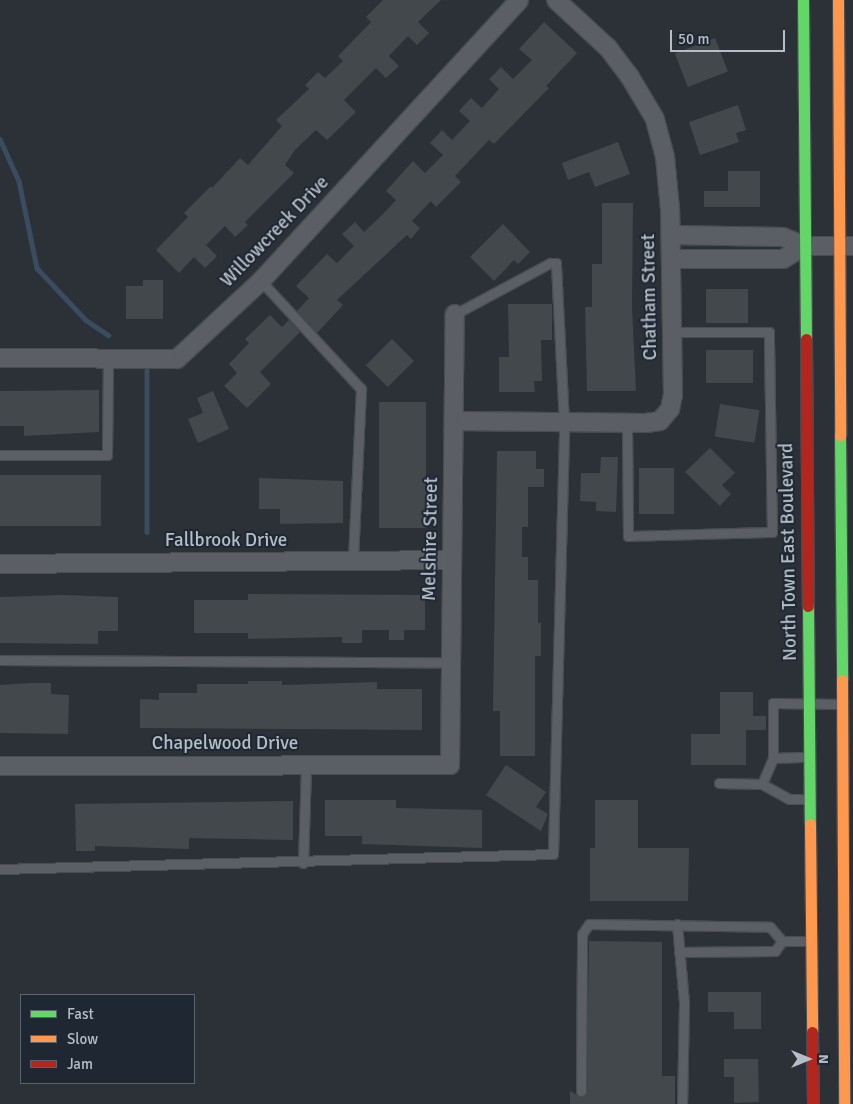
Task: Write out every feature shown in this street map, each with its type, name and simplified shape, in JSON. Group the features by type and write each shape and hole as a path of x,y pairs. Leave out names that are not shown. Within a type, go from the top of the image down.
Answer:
{"main road":[{"name":"North Town East Boulevard","path":"803,0 806,543 813,1104"},
{"path":"838,0 846,246 840,289 840,398 847,542 842,704 844,942 849,1016 844,1104"},
{"path":"806,543 847,542"},
{"path":"811,941 844,942"}],"street":[{"name":"Willowcreek Drive","path":"0,358 108,357 177,359 262,281 519,0"},
{"name":"Chatham Street","path":"454,421 627,423 660,421 670,409 672,332 671,235 665,157 655,119 630,77 606,47 556,0"},
{"path":"671,235 783,237 804,246 846,246"},
{"path":"671,259 783,259 804,246"},
{"name":"Melshire Street","path":"450,765 455,314"},
{"name":"Fallbrook Drive","path":"0,564 452,560"},
{"name":"Chapelwood Drive","path":"0,766 450,765"}],"lane":[{"path":"0,869 304,863 553,854 564,423 556,264 550,263 455,314"},
{"path":"262,281 361,389 353,561"},
{"path":"840,289 853,288"},
{"path":"627,423 628,536 772,532 769,332 672,332"},
{"path":"0,455 108,455 108,357"},
{"path":"840,360 853,360"},
{"path":"840,398 853,398"},
{"path":"0,660 451,662"},
{"path":"762,784 773,758 773,703 842,704"},
{"path":"773,758 809,757"},
{"path":"304,863 306,765"},
{"path":"719,783 762,784 789,798 810,799"},
{"path":"581,1092 582,934 589,924 596,922 770,927 782,941 811,941"},
{"path":"677,924 684,1003 682,1104"},
{"path":"679,952 775,951 782,941"}],"building":[{"path":"383,0 441,0 418,22 429,33 417,45 408,36 389,56 399,66 386,78 376,68 344,100 356,112 327,140 316,130 295,150 285,165 294,173 245,222 248,225 235,237 225,226 206,245 217,256 205,268 194,257 179,273 156,250 188,217 184,213 211,186 212,188 240,158 248,165 282,126 276,120 309,89 305,85 318,72 325,78 343,61 338,56 371,22 366,17"},
{"path":"544,22 577,53 546,86 549,88 494,144 489,140 455,176 461,182 436,207 431,201 412,221 420,228 411,239 407,235 337,300 343,305 317,333 297,311 309,298 296,286 327,254 337,263 354,246 342,234 355,222 364,232 383,214 396,200 386,191 413,161 425,173 443,155 430,143 442,130 452,140 470,121 459,111 471,98 482,108 499,89 489,79 501,67 513,79 532,60 519,49"},
{"path":"715,38 728,72 688,87 675,53"},
{"path":"738,105 746,130 736,133 739,142 700,155 689,122"},
{"path":"618,142 630,174 595,187 589,172 568,180 562,163"},
{"path":"728,171 760,171 760,207 704,207 704,191 728,191"},
{"path":"602,203 633,203 632,307 636,391 587,391 585,307 592,307 592,264 602,264"},
{"path":"503,224 530,252 518,264 514,260 494,281 470,257"},
{"path":"143,280 163,280 163,319 126,319 126,286 143,286"},
{"path":"706,289 748,289 748,323 706,323"},
{"path":"508,304 552,304 552,340 541,340 542,381 534,381 535,392 499,392 499,357 509,357"},
{"path":"270,315 282,327 289,320 300,332 260,372 271,384 247,408 224,386 237,373 229,364 249,343 245,339"},
{"path":"392,339 414,361 388,387 366,365"},
{"path":"706,350 753,350 753,383 706,383"},
{"path":"99,390 99,432 24,436 24,426 0,426 0,391"},
{"path":"213,391 229,429 198,443 188,419 203,413 197,398"},
{"path":"379,402 426,402 426,528 379,528"},
{"path":"720,404 760,410 754,443 715,437"},
{"path":"710,448 735,473 722,485 731,494 720,506 685,472"},
{"path":"497,451 536,451 536,469 544,469 544,487 528,487 528,527 522,527 522,557 528,557 528,580 538,580 538,623 541,623 541,656 535,656 535,756 500,756 500,711 493,711"},
{"path":"601,457 618,457 616,512 596,511 596,502 580,501 581,473 600,473"},
{"path":"639,468 674,468 674,514 639,514"},
{"path":"0,475 101,475 101,526 0,526"},
{"path":"259,478 343,481 343,523 280,524 280,509 259,509"},
{"path":"248,594 425,595 425,630 404,630 404,640 389,640 389,630 362,630 362,643 342,643 342,637 248,639 248,633 194,633 194,600 248,600"},
{"path":"63,595 118,597 118,631 98,631 98,644 0,643 0,597"},
{"path":"248,681 282,681 282,685 377,682 377,689 422,689 422,730 140,728 140,699 159,700 159,693 197,693 197,684 248,684"},
{"path":"51,683 51,694 69,695 68,734 0,733 0,685"},
{"path":"720,692 753,692 753,716 766,716 766,730 746,730 746,765 691,765 691,734 720,734"},
{"path":"506,765 546,792 536,807 548,814 541,831 486,795"},
{"path":"325,800 396,800 396,808 482,810 482,848 362,844 362,836 325,836"},
{"path":"595,800 638,800 638,848 689,848 688,901 590,901 590,848 595,848"},
{"path":"293,801 293,840 189,838 189,849 95,846 95,851 76,851 75,804"},
{"path":"589,941 662,942 662,1076 675,1076 675,1104 570,1104 570,1091 581,1097 587,1091"},
{"path":"708,992 761,992 761,1029 734,1029 734,1012 708,1012"},
{"path":"724,1059 758,1059 759,1102 734,1103 734,1077 724,1077"}],"waterway":[{"path":"0,139 19,181 37,268 86,320 108,335"},
{"path":"147,370 147,532"}],"traffic: fast":[{"path":"803,0 806,339"},
{"path":"840,435 842,680"},
{"path":"808,606 810,824"}],"traffic: slow":[{"path":"838,0 840,435"},
{"path":"842,680 844,1104"},
{"path":"810,824 812,1032"}],"traffic: jam":[{"path":"806,339 808,606"},
{"path":"812,1032 813,1104"}]}
